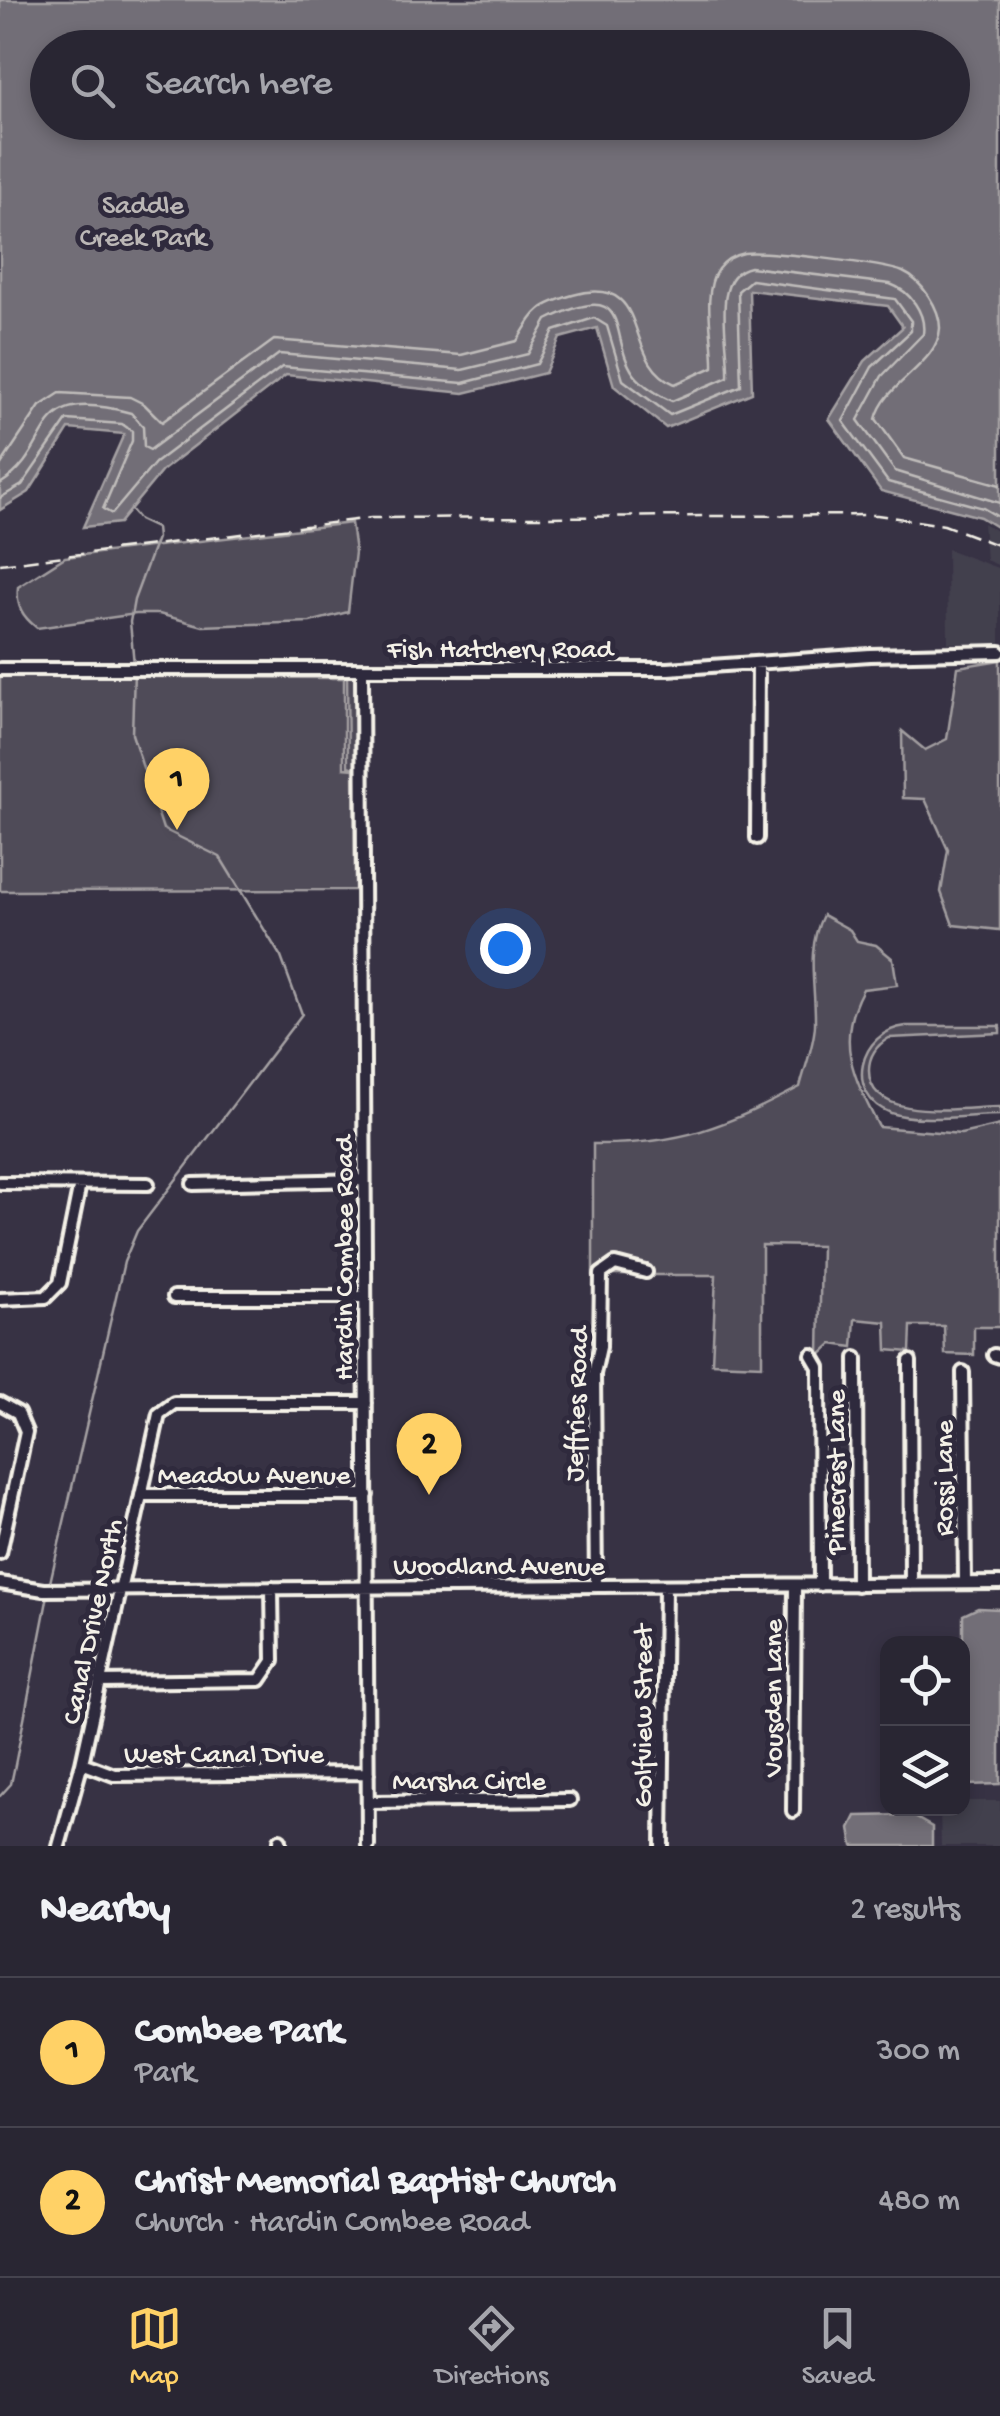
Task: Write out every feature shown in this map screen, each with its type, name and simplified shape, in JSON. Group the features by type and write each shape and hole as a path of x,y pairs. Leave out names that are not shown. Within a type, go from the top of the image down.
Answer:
{"street":[{"name":"Fish Hatchery Road","path":"0,670 657,670 870,655 1000,652"},
{"path":"757,838 758,664"},
{"name":"Hardin Combee Road","path":"362,670 368,1846"},
{"path":"193,1184 364,1180"},
{"path":"0,1184 148,1184"},
{"path":"0,1299 46,1297 60,1283 80,1184"},
{"name":"Jeffries Road","path":"596,1586 594,1374 600,1348 601,1274 615,1264 646,1272"},
{"path":"174,1297 366,1297"},
{"path":"812,1354 819,1367 820,1585"},
{"name":"Pinecrest Lane","path":"856,1358 857,1585"},
{"path":"910,1361 911,1584"},
{"name":"Rossi Lane","path":"963,1372 965,1584"},
{"path":"0,1403 18,1412 26,1432 0,1552"},
{"name":"Canal Drive North","path":"59,1846 82,1763 158,1414 166,1406 366,1403"},
{"name":"Meadow Avenue","path":"141,1496 367,1495"},
{"name":"Woodland Avenue","path":"0,1582 49,1590 1000,1583"},
{"name":"Golfview Street","path":"662,1846 665,1586"},
{"name":"Vousden Lane","path":"793,1811 795,1586"},
{"path":"100,1682 260,1680 273,1661 272,1588"},
{"name":"West Canal Drive","path":"82,1763 114,1775 368,1773"},
{"name":"Marsha Circle","path":"368,1802 570,1800"}],"shaded area":[{"path":"351,523 355,552 348,612 310,622 203,626 159,614 136,614 37,628 19,605 18,587 65,557"},
{"path":"983,523 1000,533 1000,566 986,560"},
{"path":"947,549 1000,569 1000,643 948,643"},
{"path":"1000,660 1000,930 953,925 941,892 948,850 925,799 903,798 902,731 925,750 947,739 958,667"},
{"path":"169,674 358,674 359,885 357,769 348,766 347,676"},
{"path":"0,676 344,678 344,768 354,769 355,890 0,891"},
{"path":"823,915 850,930 857,941 876,945 893,959 897,985 863,989 850,1026 855,1076 879,1127 961,1134 1000,1125 1000,1327 974,1327 974,1355 945,1354 944,1326 911,1326 910,1352 887,1350 886,1322 855,1319 853,1347 832,1344 819,1356 821,1246 762,1245 762,1365 712,1363 716,1275 593,1275 593,1144 652,1141 701,1131 800,1087 814,1033 813,955"},
{"path":"906,1026 1000,1026 1000,1033 889,1038 874,1051 869,1065 873,1087 884,1099 921,1109 1000,1107 1000,1115 917,1118 891,1113 876,1104 866,1093 862,1079 868,1051 890,1030"},
{"path":"970,1801 1000,1801 1000,1846 941,1846 940,1816 970,1816"}],"water":[{"name":"Saddle Creek Park","path":"0,0 1000,0 1000,529 980,517 881,491 829,419 865,361 903,327 888,306 749,290 752,393 666,428 614,386 597,328 560,338 545,373 464,393 286,375 162,471 119,523 83,527 124,434 69,429 29,492 0,510"},
{"path":"978,1608 1000,1609 1000,1784 970,1785 970,1636 963,1636 963,1615"},
{"path":"856,1816 913,1816 932,1827 932,1846 853,1846 850,1828"}],"waterway":[{"path":"130,509 139,520 156,528 157,538 134,600 130,622 134,664"},
{"path":"49,1587 124,1262 137,1231 302,1014 281,957 220,857 163,829 132,734 134,672"},
{"path":"0,1796 11,1784 48,1595"}],"railway":[{"path":"0,564 371,518 877,515 944,525 1000,546"}],"place":[{"name":"Combee Park","path":"177,830"},
{"name":"Christ Memorial Baptist Church","path":"429,1495"}]}
